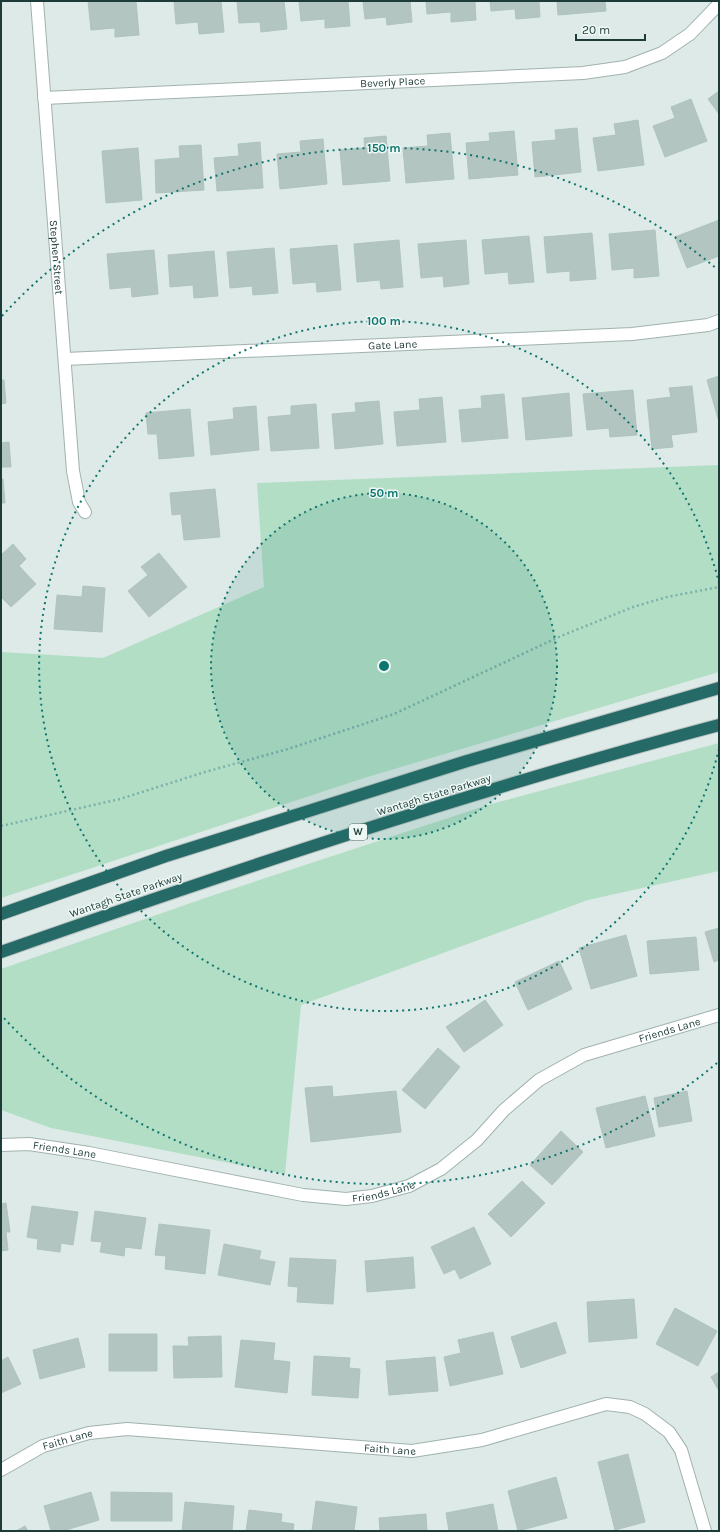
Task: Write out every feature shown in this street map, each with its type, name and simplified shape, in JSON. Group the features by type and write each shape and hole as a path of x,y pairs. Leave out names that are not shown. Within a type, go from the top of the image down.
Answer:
{"highway":[{"name":"Wantagh State Parkway","path":"1,914 166,856 467,761 719,688"},
{"name":"Wantagh State Parkway","path":"1,952 199,884 389,822 550,773 719,725"}],"street":[{"name":"Stephen Street","path":"37,1 73,471 76,490 85,512"},
{"name":"Beverly Place","path":"44,98 583,73 625,67 662,53 690,34 719,4"},
{"name":"Gate Lane","path":"65,359 632,334 708,324 719,321"},
{"name":"Friends Lane","path":"1,1145 29,1144 89,1153 303,1195 346,1198 372,1196 409,1186 441,1169 477,1140 504,1110 539,1080 584,1055 719,1015"},
{"name":"Faith Lane","path":"1,1470 44,1446 89,1433 127,1429 412,1451 482,1440 606,1404 630,1408 645,1414 669,1432 681,1450 705,1531"}],"path":[{"path":"1,826 120,799 205,772 288,749 394,714 561,636 633,607 667,597 719,587"}],"green space":[{"path":"719,465 719,672 364,778 1,898 1,652 103,658 264,587 257,483"},
{"path":"719,743 719,871 588,900 301,1005 285,1174 51,1128 1,1110 1,969 211,896 491,804"}],"building":[{"path":"88,1 136,1 139,35 115,37 115,28 91,30"},
{"path":"174,1 221,1 224,32 199,34 198,22 176,24"},
{"path":"237,1 284,1 287,29 261,32 260,22 239,23"},
{"path":"299,1 348,1 350,26 325,28 325,19 301,21"},
{"path":"363,1 410,1 412,22 387,25 386,17 365,19"},
{"path":"426,1 475,1 476,20 451,22 451,12 427,14"},
{"path":"490,1 539,1 540,17 516,19 515,9 491,11"},
{"path":"557,1 605,1 606,11 558,15"},
{"path":"719,91 719,114 708,99"},
{"path":"691,99 707,141 665,157 653,126 675,118 671,107"},
{"path":"638,120 644,165 598,171 593,138 616,135 614,124"},
{"path":"577,128 581,172 535,177 532,142 556,140 555,130"},
{"path":"514,131 518,175 469,179 466,143 490,141 489,133"},
{"path":"450,133 454,179 406,183 403,148 428,146 427,135"},
{"path":"386,136 390,181 343,185 340,150 365,148 364,138"},
{"path":"323,139 327,184 280,189 277,154 301,152 300,141"},
{"path":"260,142 263,188 217,191 214,158 239,156 238,144"},
{"path":"201,145 204,190 156,193 155,160 180,158 179,146"},
{"path":"138,148 142,200 106,203 102,151"},
{"path":"719,220 719,256 687,268 675,237"},
{"path":"655,230 659,276 634,278 634,268 612,270 609,234"},
{"path":"592,233 596,279 570,281 570,271 547,273 544,237"},
{"path":"529,236 534,282 509,284 508,272 485,274 482,240"},
{"path":"399,240 403,287 381,289 380,280 357,282 354,244"},
{"path":"466,240 469,284 444,287 443,276 421,278 418,244"},
{"path":"337,245 341,290 317,292 316,282 293,284 290,249"},
{"path":"274,248 278,293 253,295 252,286 230,288 227,252"},
{"path":"154,250 158,294 132,297 131,287 110,289 107,254"},
{"path":"214,251 218,296 194,298 193,285 170,287 168,255"},
{"path":"719,376 719,422 707,380"},
{"path":"1,380 4,380 6,403 1,404"},
{"path":"692,386 697,432 671,435 673,447 652,449 647,400 671,397 669,388"},
{"path":"633,390 637,435 610,437 609,428 587,430 583,394"},
{"path":"569,393 572,436 526,440 522,398"},
{"path":"504,394 508,438 462,442 459,410 482,408 481,396"},
{"path":"442,397 446,442 397,446 394,412 420,410 419,399"},
{"path":"379,401 383,444 335,449 332,414 356,412 355,403"},
{"path":"316,404 319,448 271,451 268,417 291,415 291,406"},
{"path":"256,406 259,450 211,455 208,422 234,419 233,408"},
{"path":"190,409 194,456 159,459 157,434 148,434 146,413"},
{"path":"9,442 11,467 1,467 1,443"},
{"path":"1,479 3,479 5,503 1,503"},
{"path":"215,489 220,537 184,540 181,514 172,515 170,493"},
{"path":"13,544 26,559 19,566 36,584 11,607 1,597 1,555"},
{"path":"159,553 187,587 149,617 128,591 148,575 141,567"},
{"path":"83,586 105,588 102,632 54,629 57,595 82,597"},
{"path":"719,928 719,960 714,962 705,932"},
{"path":"626,935 637,976 591,989 579,948"},
{"path":"696,937 699,970 650,974 647,941"},
{"path":"559,961 572,989 528,1010 515,982"},
{"path":"485,1000 503,1025 464,1052 446,1027"},
{"path":"438,1048 460,1067 425,1109 402,1090"},
{"path":"332,1086 333,1097 396,1091 401,1132 311,1142 305,1088"},
{"path":"687,1091 692,1121 659,1127 654,1098"},
{"path":"645,1096 655,1136 606,1148 596,1108"},
{"path":"561,1131 583,1152 552,1185 530,1165"},
{"path":"522,1181 545,1203 511,1237 488,1214"},
{"path":"6,1203 10,1232 6,1232 8,1250 1,1251 1,1204"},
{"path":"32,1206 78,1212 73,1245 61,1243 60,1252 37,1249 38,1239 27,1237"},
{"path":"95,1211 146,1218 141,1249 125,1247 124,1256 100,1252 102,1242 91,1241"},
{"path":"159,1224 210,1230 205,1274 165,1269 166,1256 155,1255"},
{"path":"474,1227 491,1264 460,1279 455,1269 444,1274 431,1247"},
{"path":"224,1244 261,1251 259,1259 275,1262 270,1285 218,1275"},
{"path":"413,1257 415,1288 367,1292 365,1261"},
{"path":"290,1258 336,1260 333,1304 297,1302 298,1287 288,1286"},
{"path":"634,1299 637,1338 589,1342 587,1302"},
{"path":"675,1308 717,1331 698,1366 656,1344"},
{"path":"556,1322 566,1353 521,1368 511,1337"},
{"path":"493,1332 503,1374 450,1386 444,1357 461,1353 458,1340"},
{"path":"109,1334 157,1334 157,1371 109,1371"},
{"path":"221,1336 222,1377 174,1378 173,1346 189,1346 188,1337"},
{"path":"78,1338 85,1367 40,1379 33,1350"},
{"path":"241,1340 275,1343 273,1360 290,1362 287,1393 235,1387"},
{"path":"314,1356 350,1358 349,1368 360,1369 358,1398 312,1395"},
{"path":"8,1357 21,1384 1,1393 1,1361"},
{"path":"435,1357 438,1391 389,1395 386,1361"},
{"path":"719,1372 719,1391 711,1377"},
{"path":"628,1454 645,1522 615,1530 598,1462"},
{"path":"556,1477 567,1518 518,1531 508,1491"},
{"path":"91,1492 99,1520 63,1531 51,1531 44,1506"},
{"path":"111,1492 172,1493 172,1521 111,1521"},
{"path":"316,1501 357,1507 354,1531 312,1531"},
{"path":"185,1502 234,1506 232,1531 182,1531"},
{"path":"493,1504 498,1531 449,1531 446,1513"},
{"path":"249,1510 282,1514 281,1522 294,1524 293,1531 246,1531"},
{"path":"426,1514 427,1531 380,1531 379,1518"},
{"path":"25,1526 28,1531 16,1531"}]}
